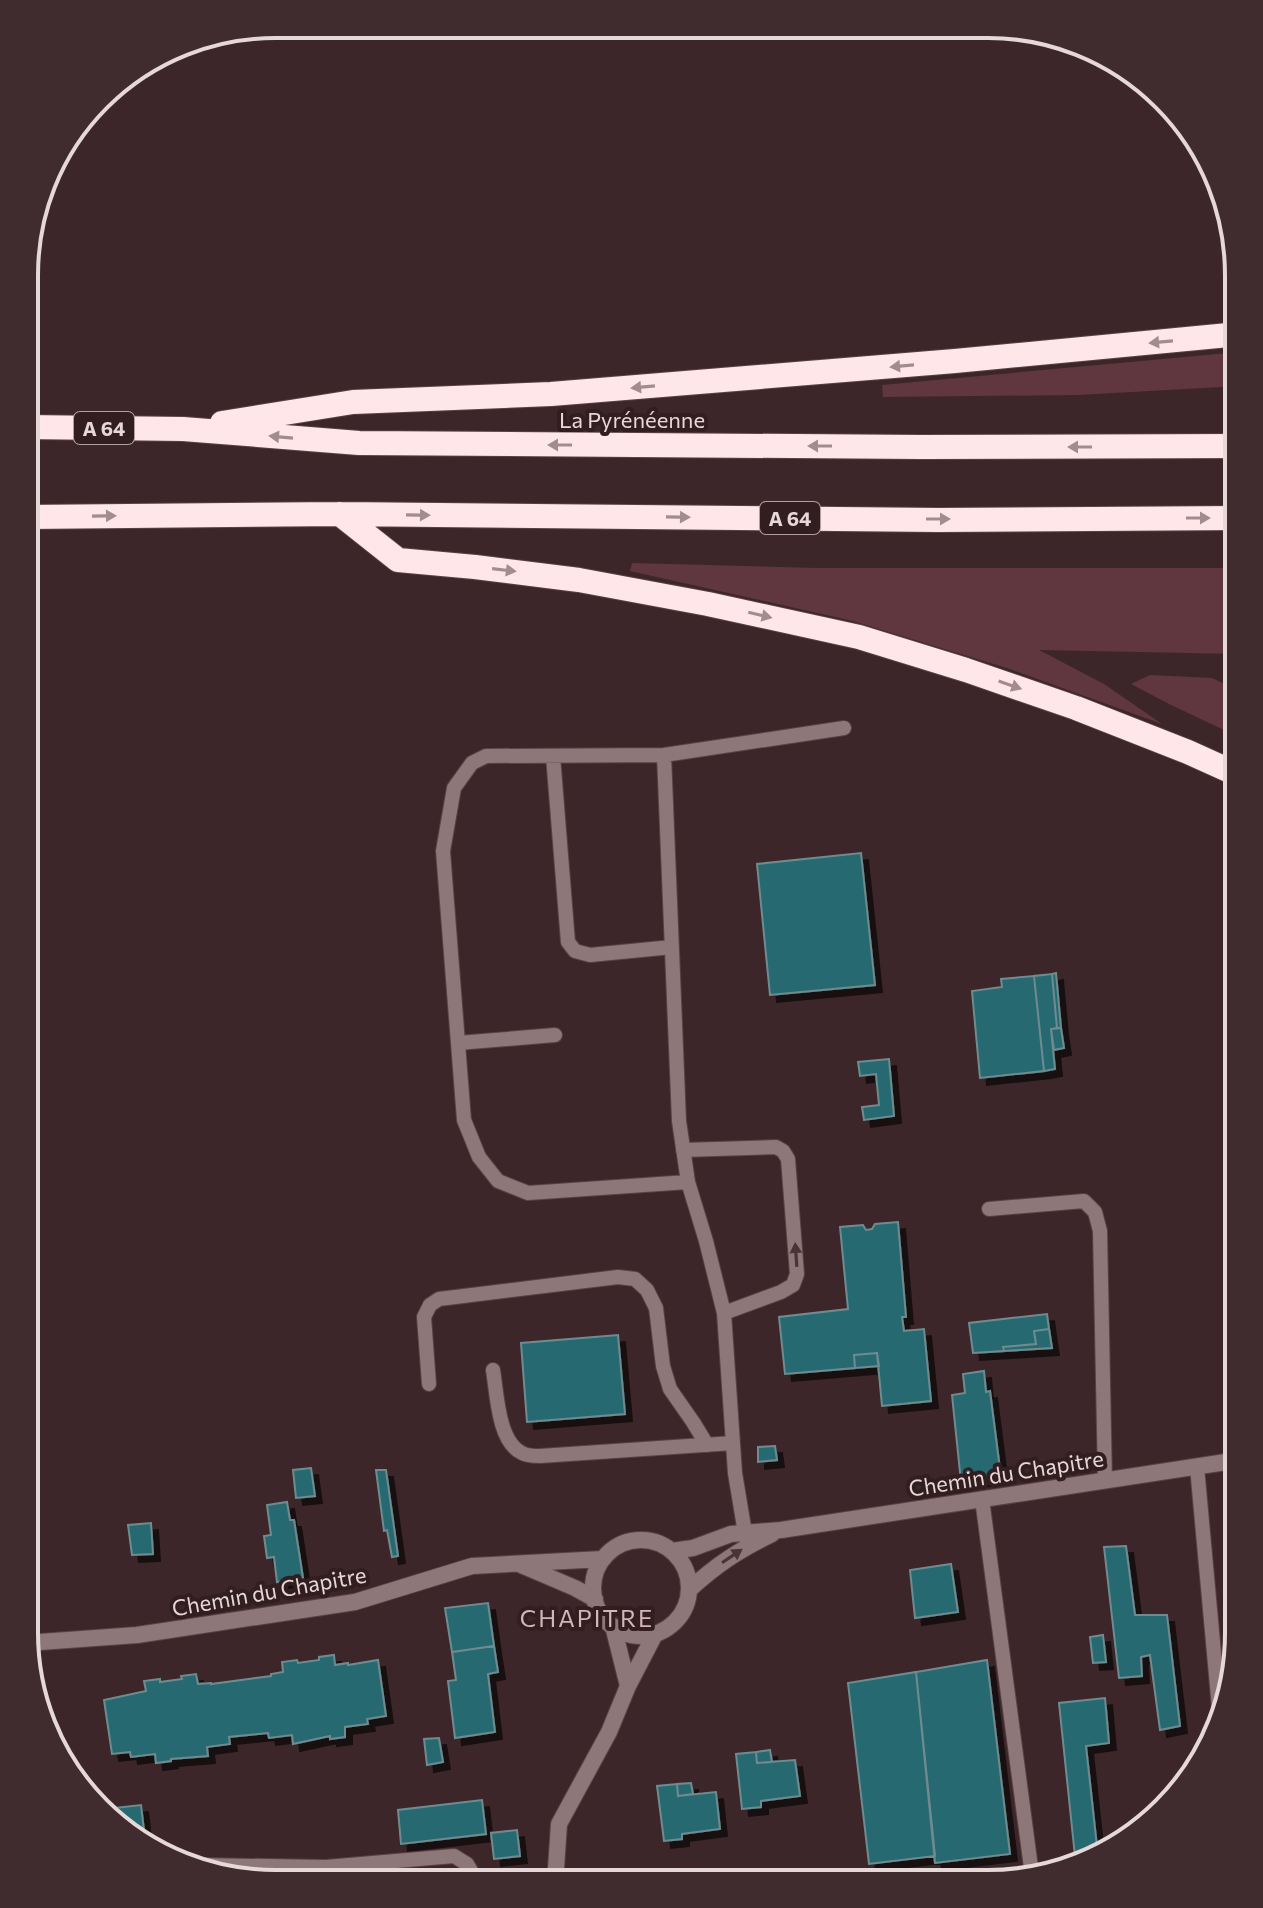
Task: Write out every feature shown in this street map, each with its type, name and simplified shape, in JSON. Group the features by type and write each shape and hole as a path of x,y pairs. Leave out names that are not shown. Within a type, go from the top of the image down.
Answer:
{"highway":[{"path":"183,429 353,402 551,394 1225,335"},
{"name":"La Pyrénéenne","path":"38,427 183,429 359,443 1225,446"},
{"path":"340,514 398,560 579,580 859,637 1076,708 1225,769"},
{"name":"A 64","path":"38,517 340,514 938,520 1225,518"}],"street":[{"name":"Chemin du Chapitre","path":"672,1551 693,1548 731,1534 781,1530 1224,1462"},
{"name":"Chemin du Chapitre","path":"689,1590 738,1550 781,1530"},
{"path":"644,1540 672,1551 681,1562 689,1590 679,1617 655,1634 640,1636 613,1626 601,1614 593,1585 596,1571 614,1548 628,1541 644,1540"},
{"name":"Chemin du Chapitre","path":"39,1642 137,1635 355,1602 472,1566 603,1559"},
{"name":"Chemin du Chapitre","path":"516,1563 595,1599"},
{"path":"613,1626 628,1686"},
{"path":"556,1870 559,1824 609,1732 655,1634"}],"lane":[{"path":"688,1182 528,1193 498,1181 479,1157 464,1120 443,851 454,788 472,763 486,756 664,755 844,728"},
{"path":"664,755 679,1121 688,1182 724,1313 735,1473 745,1533"},
{"path":"553,756 568,942 575,951 590,955 672,947"},
{"path":"458,1043 555,1035"},
{"path":"683,1150 776,1147 788,1159 797,1274 793,1285 724,1313"},
{"path":"989,1209 1084,1201 1095,1212 1100,1231 1105,1481"},
{"path":"429,1384 424,1317 430,1305 439,1299 618,1277 635,1279 647,1290 656,1308 663,1366 670,1389 707,1445"},
{"path":"493,1370 505,1436 524,1455 733,1443"},
{"path":"1197,1467 1217,1689"},
{"path":"982,1499 1031,1866"},
{"path":"231,1865 326,1867 454,1856 470,1870"}],"shaded area":[{"path":"1225,353 1225,387 1078,395 883,397 882,385"},
{"path":"632,563 816,568 1225,568 1225,654 1039,650 1104,684 1162,724 1010,669 853,621 630,571"},
{"path":"1150,675 1212,678 1225,684 1225,730 1171,705 1131,684"}],"building":[{"path":"861,853 875,985 770,995 757,864"},
{"path":"1056,973 1061,1028 1057,1028 1052,974"},
{"path":"1052,974 1057,1028 1051,1029 1055,1069 1044,1071 1034,976"},
{"path":"1034,976 1044,1071 980,1078 972,991 1002,987 1001,979"},
{"path":"1061,1028 1064,1048 1054,1050 1051,1029"},
{"path":"889,1059 894,1116 864,1120 862,1107 879,1105 876,1074 860,1076 858,1062"},
{"path":"898,1222 906,1317 902,1317 904,1331 924,1329 931,1401 882,1406 877,1353 854,1355 855,1368 785,1374 779,1317 848,1309 840,1227 863,1225 866,1230 872,1229 875,1224"},
{"path":"1047,1314 1049,1329 1034,1331 1036,1344 1003,1347 1004,1351 973,1353 969,1323"},
{"path":"1049,1329 1052,1348 1004,1351 1003,1347 1036,1344 1034,1331"},
{"path":"618,1335 625,1414 527,1422 521,1343"},
{"path":"877,1353 879,1366 855,1368 854,1355"},
{"path":"984,1371 986,1392 990,1391 1001,1477 961,1482 952,1395 965,1393 963,1374"},
{"path":"775,1446 777,1460 758,1462 758,1447"},
{"path":"311,1468 315,1496 296,1498 293,1470"},
{"path":"376,1470 386,1470 398,1556 392,1557 387,1530 384,1531"},
{"path":"287,1502 290,1520 294,1520 303,1578 277,1582 274,1557 267,1558 264,1536 271,1535 267,1505"},
{"path":"151,1523 153,1554 132,1555 128,1525"},
{"path":"1126,1546 1135,1615 1167,1615 1180,1726 1160,1730 1150,1655 1141,1657 1142,1676 1119,1678 1104,1547"},
{"path":"951,1564 958,1612 915,1618 910,1570"},
{"path":"488,1603 494,1646 452,1652 445,1608"},
{"path":"1103,1635 1106,1662 1093,1663 1090,1637"},
{"path":"494,1646 498,1672 488,1674 495,1732 455,1738 448,1681 456,1680 452,1652"},
{"path":"334,1655 335,1665 378,1660 386,1716 367,1719 368,1724 345,1727 345,1737 330,1739 330,1736 293,1744 292,1735 269,1738 268,1733 229,1737 230,1744 207,1747 208,1756 156,1763 155,1754 131,1757 130,1752 112,1754 104,1700 146,1691 144,1681 160,1679 160,1682 196,1674 198,1684 211,1684 271,1676 283,1672 282,1662 297,1660 298,1663"},
{"path":"987,1660 1010,1854 935,1863 916,1672"},
{"path":"916,1672 935,1856 869,1864 848,1683"},
{"path":"1105,1698 1109,1743 1086,1746 1097,1843 1075,1853 1059,1703"},
{"path":"439,1738 443,1762 427,1765 424,1739"},
{"path":"770,1750 772,1762 757,1763 756,1752"},
{"path":"756,1752 757,1763 795,1760 800,1796 761,1801 761,1807 742,1809 736,1754"},
{"path":"691,1783 693,1794 678,1796 677,1784"},
{"path":"677,1784 678,1796 716,1792 720,1829 682,1834 682,1839 664,1841 657,1786"},
{"path":"482,1800 486,1834 401,1844 398,1810"},
{"path":"141,1805 144,1829 131,1821 116,1808"},
{"path":"517,1830 520,1856 494,1859 491,1833"}],"district":[{"name":"CHAPITRE","path":"587,1617"}]}
